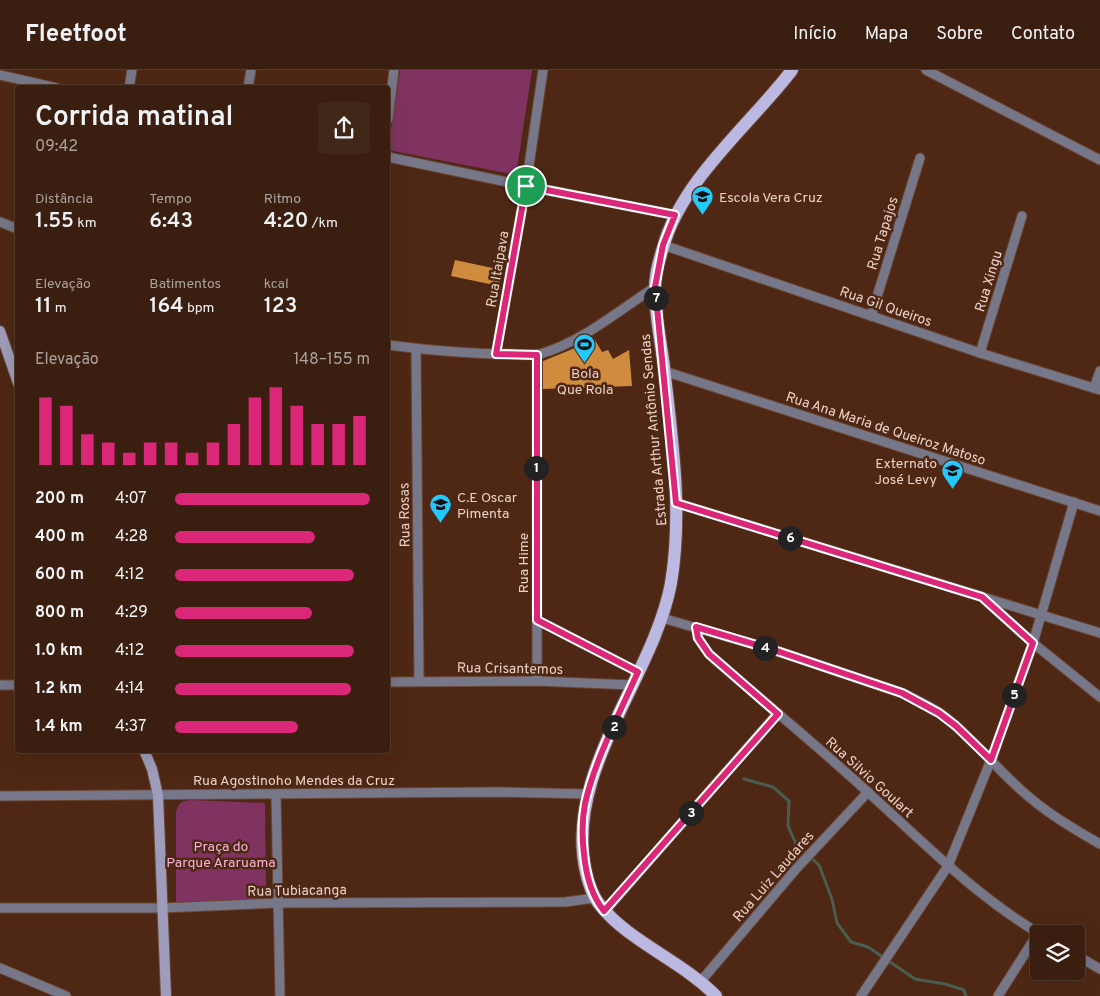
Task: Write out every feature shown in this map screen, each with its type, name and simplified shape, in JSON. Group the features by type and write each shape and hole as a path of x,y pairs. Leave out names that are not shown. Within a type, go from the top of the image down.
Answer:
{"main road":[{"name":"Estrada Arthur Antônio Sendas","path":"716,996 701,981 636,937 604,911 595,898 586,872 583,825 588,794 595,770 662,618 670,586 675,553 676,503 655,287 663,245 675,215 704,172 792,70"}],"street":[{"path":"130,85 132,70"},
{"path":"248,85 251,70"},
{"path":"390,102 394,70"},
{"name":"Rua Itaipava","path":"496,354 526,186 543,70"},
{"path":"926,70 1100,160"},
{"path":"0,75 44,85"},
{"path":"390,157 675,215"},
{"name":"Rua Tapajos","path":"871,316 920,158"},
{"name":"Rua Xingu","path":"980,353 1022,216"},
{"path":"0,222 15,228"},
{"name":"Rua Gil Queiros","path":"663,245 980,353 1097,389"},
{"path":"390,345 416,349 537,355 555,349 598,325 655,287"},
{"path":"0,331 15,374"},
{"name":"Rua Rosas","path":"416,349 419,681"},
{"name":"Rua Hime","path":"537,355 537,681"},
{"name":"Rua Ana Maria de Queiroz Matoso","path":"664,371 1100,511"},
{"path":"1097,389 1100,371"},
{"path":"861,996 948,866 991,760 1033,643 1074,502"},
{"path":"676,503 1100,633"},
{"path":"982,597 1033,643 1100,697"},
{"path":"662,618 780,652 902,693 939,713 956,726 1021,790 1068,826 1100,844"},
{"name":"Rua Silvio Goulart","path":"696,627 698,638 709,654 868,792 948,866 1002,910 1030,927"},
{"name":"Rua Crisantemos","path":"390,682 537,681 632,685"},
{"path":"0,684 15,685"},
{"path":"604,911 778,714"},
{"path":"145,753 152,769 158,795 166,996"},
{"name":"Rua Agostinoho Mendes da Cruz","path":"0,796 486,792 588,794"},
{"name":"Rua Luiz Laudares","path":"701,981 813,849 868,792"},
{"path":"276,794 280,996"},
{"name":"Rua Tubiacanga","path":"0,908 162,908 278,904 565,902 595,898"},
{"path":"998,996 1030,947"},
{"path":"1085,960 1100,969"},
{"path":"0,968 66,996"}],"lane":[{"path":"537,620 638,672"}],"green space":[{"path":"400,70 532,70 516,175 390,150 390,137"},
{"name":"Praça do Parque Araruama","path":"191,800 265,803 266,895 260,900 176,902 176,812 181,803"}],"building":[{"path":"455,260 502,270 499,286 451,276"},
{"name":"Bola Que Rola","path":"595,340 602,352 608,350 613,359 629,350 632,386 543,389 543,361"}],"waterway":[{"path":"744,779 773,787 789,801 788,826 796,844 819,865 832,899 837,923 851,942 868,947 915,979 945,984 964,990 966,996"}],"place":[{"name":"Escola Vera Cruz","path":"703,216"},
{"name":"Bola Que Rola","path":"585,364"},
{"name":"Externato José Levy","path":"953,490"},
{"name":"C.E Oscar Pimenta","path":"441,524"}],"route":[{"path":"526,186 675,215 663,245 655,287 676,503 982,597 1033,643 991,760 956,726 939,713 902,693 780,652 696,627 698,638 709,654 778,714 604,911 595,898 586,872 583,848 585,805 595,770 638,672 537,620 537,355 496,354 526,186"}]}
